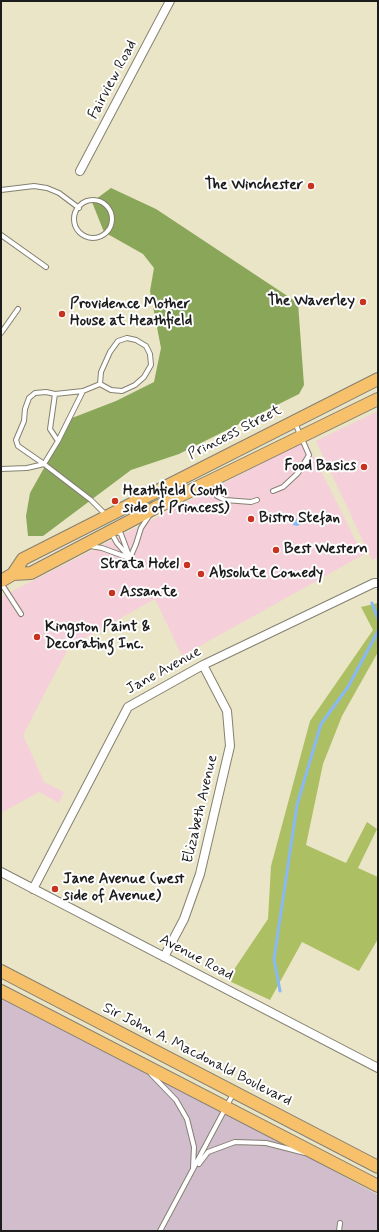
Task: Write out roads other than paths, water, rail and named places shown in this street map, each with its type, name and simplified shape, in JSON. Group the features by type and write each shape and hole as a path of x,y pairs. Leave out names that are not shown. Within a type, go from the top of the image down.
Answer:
{"main road":[{"name":"Princess Street","path":"1,582 13,574 23,559 106,515 378,379"},
{"name":"Princess Street","path":"13,574 31,573 155,508 378,400"},
{"path":"106,515 113,529"},
{"name":"Sir John A. Macdonald Boulevard","path":"1,971 378,1167"},
{"path":"1,991 378,1186"}],"street":[{"name":"Fairview Road","path":"80,171 170,1"},
{"name":"Jane Avenue","path":"34,889 128,707 203,665 374,583 378,583"},
{"name":"Elizabeth Avenue","path":"164,957 184,919 200,874 230,746 227,711 203,665"},
{"name":"Avenue Road","path":"1,872 378,1068"}],"lane":[{"path":"1,190 34,186 46,188 59,193 79,208"},
{"path":"89,200 102,202 111,211 112,224 109,230 99,238 87,238 82,235 75,225 74,219 75,213 79,208 83,203 89,200"},
{"path":"1,235 46,267"},
{"path":"1,333 18,309"},
{"path":"128,338 136,340 146,346 150,354 151,365 144,377 135,385 122,391 110,390 100,384 101,372 107,358 118,341 128,338"},
{"path":"100,384 83,391 55,394 46,392 35,393 28,398 24,421 16,440 18,446 91,500 106,515"},
{"path":"1,469 27,468 44,464 58,441 83,391"},
{"path":"55,394 50,429 58,441"},
{"path":"273,491 283,486 298,473 309,455 294,421"},
{"path":"208,483 217,496 225,500 251,502 256,500"},
{"path":"130,558 141,528 155,508"},
{"path":"113,529 113,536 117,543 130,558"},
{"path":"113,529 121,534 130,558"},
{"path":"83,546 102,548 130,558"},
{"path":"1,582 21,614"},
{"path":"142,1064 176,1100 187,1119 194,1147 193,1170"},
{"path":"160,1231 234,1092"},
{"path":"193,1170 208,1152 235,1142 266,1143 327,1160"},
{"path":"339,1231 340,1223"}],"water":[{"path":"303,514 309,517 308,521 297,526 293,525 292,522 294,519 300,519"}],"waterway":[{"path":"372,603 378,619"},
{"path":"280,991 274,959 297,805 321,724 348,687 378,631"}],"place":[{"name":"The Winchester","path":"311,186"},
{"name":"The Waverley","path":"363,302"},
{"name":"Providence Mother House at Heathfield","path":"62,314"},
{"name":"Food Basics","path":"364,467"},
{"name":"Heathfield (south side of Princess)","path":"115,501"},
{"name":"Bistro Stefan","path":"251,519"},
{"name":"Best Western","path":"276,550"},
{"name":"Strata Hotel","path":"187,565"},
{"name":"Absolute Comedy","path":"201,574"},
{"name":"Assante","path":"112,593"},
{"name":"Kingston Paint & Decorating Inc.","path":"37,637"},
{"name":"Jane Avenue (west side of Avenue)","path":"55,889"}]}
